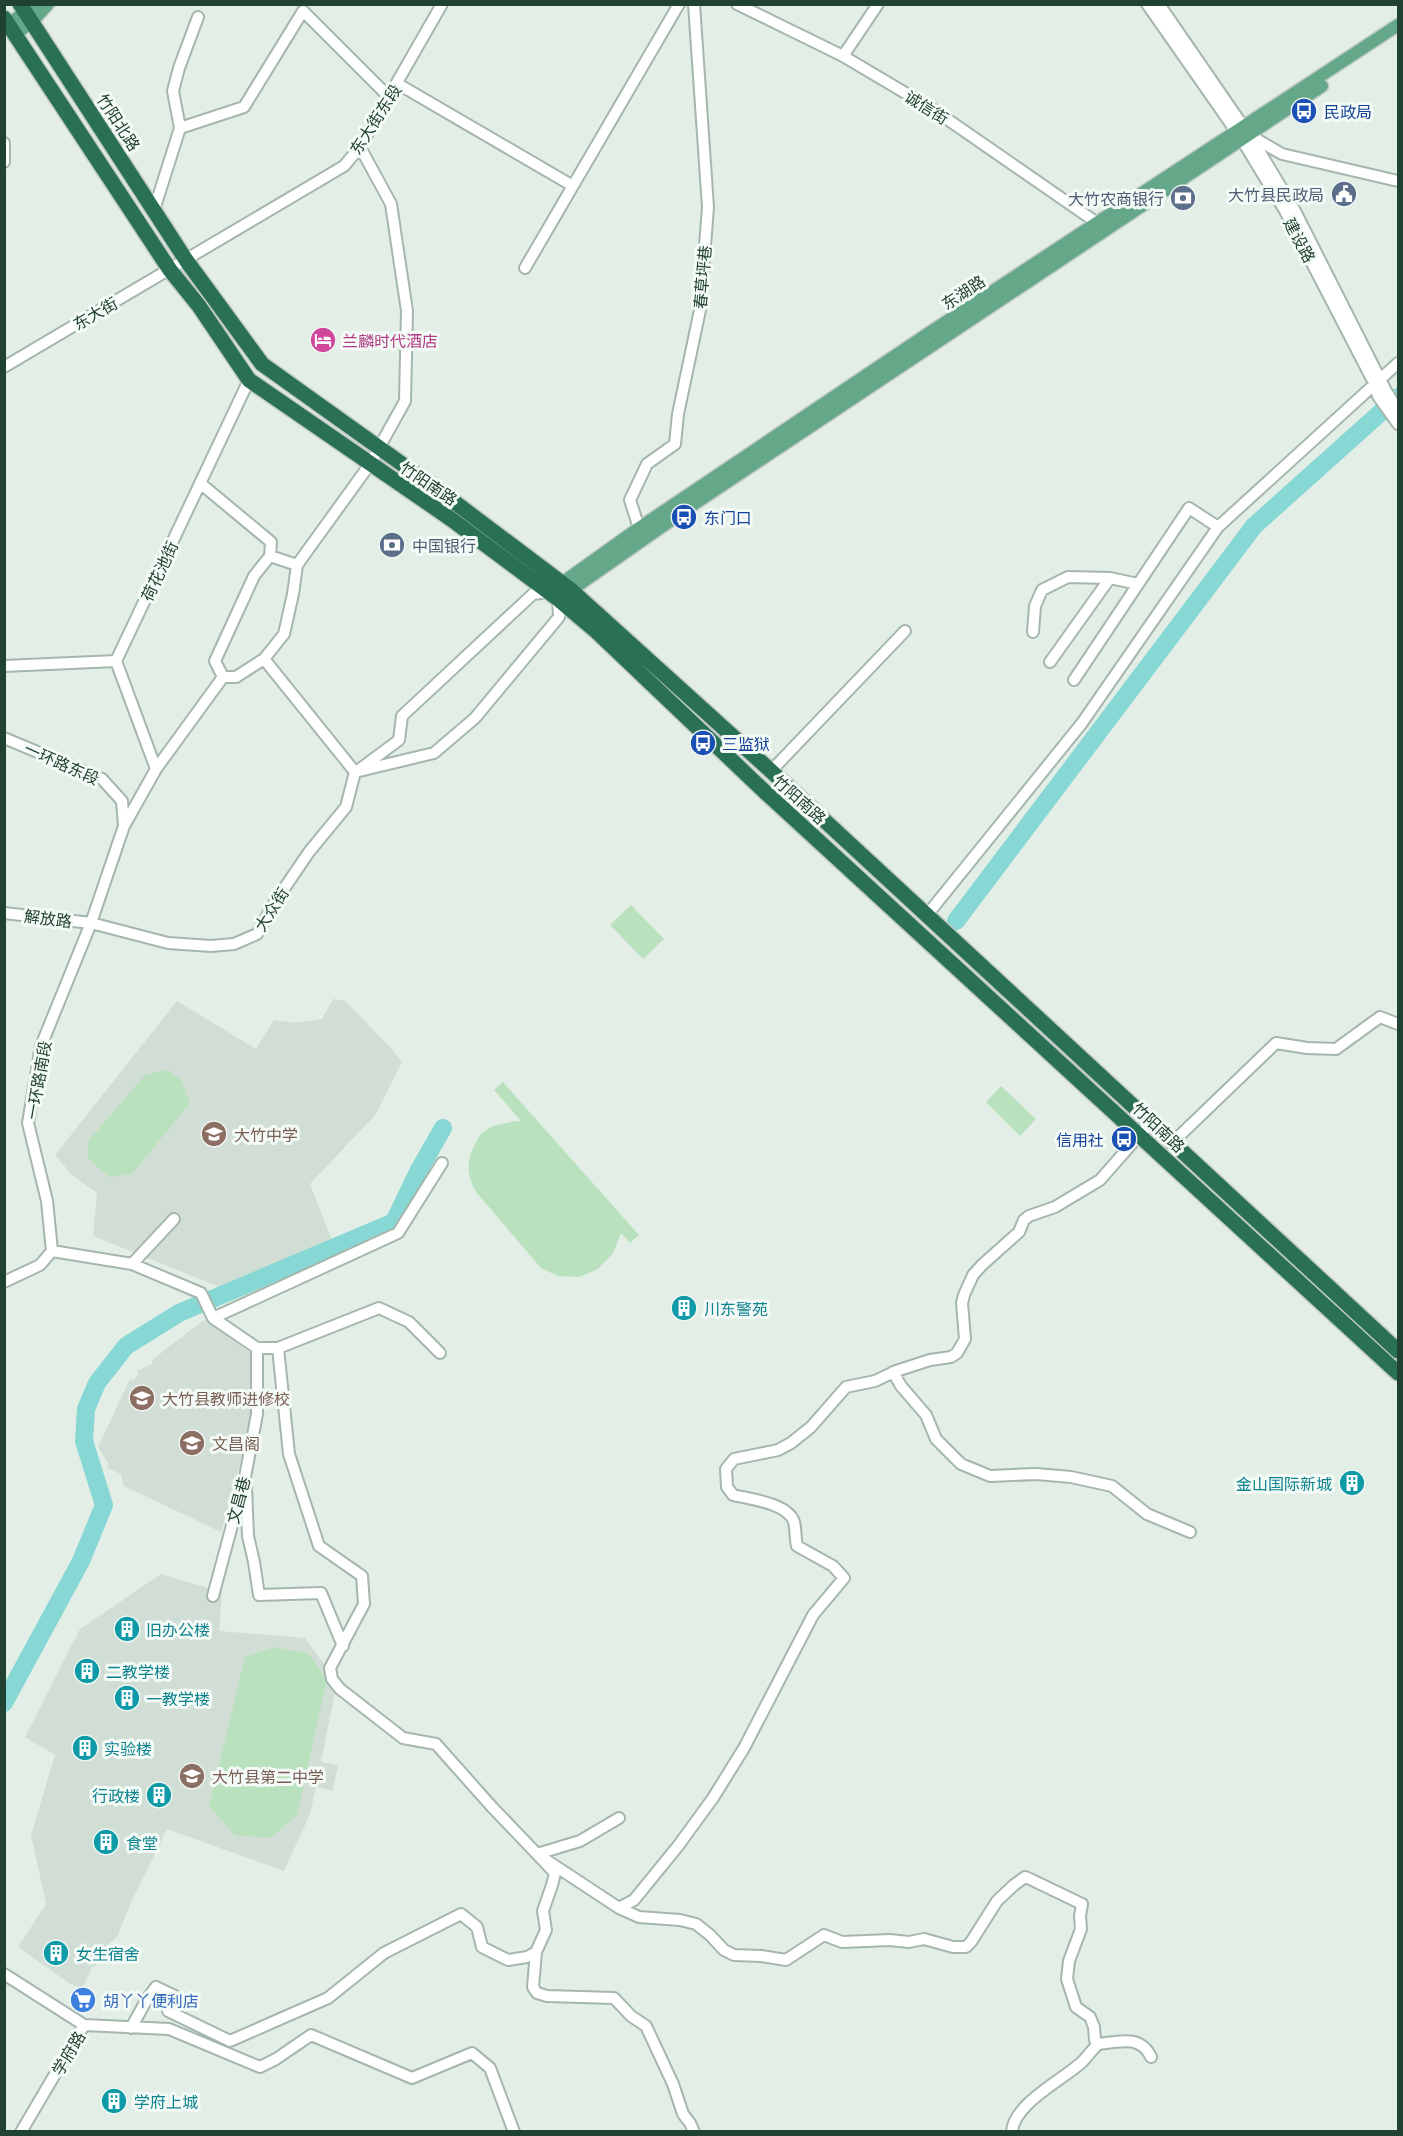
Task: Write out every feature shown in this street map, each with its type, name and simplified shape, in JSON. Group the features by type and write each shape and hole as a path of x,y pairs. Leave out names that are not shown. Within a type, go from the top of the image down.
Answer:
{"highway":[{"name":"竹阳北路","path":"28,11 186,260"},
{"path":"10,26 170,270"},
{"name":"竹阳南路","path":"186,260 262,364 380,448 560,591 771,771 1398,1351"},
{"name":"竹阳南路","path":"170,270 199,306 249,380 560,591 596,632 773,799 1398,1373"}],"main road":[{"path":"10,26 28,11 48,4"},
{"name":"东湖路","path":"1242,134 1398,25"},
{"name":"东湖路","path":"560,591 639,528 1242,134 1398,35"},
{"name":"东湖路","path":"560,591 694,504 1102,226"}],"street":[{"name":"东大街东段","path":"186,260 344,166 360,147 442,4"},
{"path":"525,268 679,4"},
{"name":"春草坪巷","path":"639,528 630,500 647,464 675,444 678,414 700,310 708,207 694,4"},
{"name":"诚信街","path":"738,4 843,56 934,110 1102,226"},
{"path":"843,56 878,4"},
{"name":"建设路","path":"1147,4 1242,134"},
{"name":"建设路","path":"1159,4 1242,134 1378,381 1398,424"},
{"path":"180,128 244,107 303,11 389,97"},
{"path":"154,210 180,128 173,91 198,17"},
{"path":"398,84 573,186"},
{"path":"1242,134 1282,153 1398,181"},
{"path":"4,143 4,162"},
{"path":"200,483 271,542 270,556 254,576 215,661 224,677 236,677 264,659 284,634 297,565 370,464 405,401 407,311 391,204 360,147"},
{"name":"东大街","path":"4,367 186,260"},
{"path":"927,915 1082,723 1218,527 1398,363"},
{"name":"荷花池街","path":"116,661 249,380"},
{"name":"建设路","path":"1382,393 1398,410"},
{"path":"1074,680 1189,508 1218,527"},
{"path":"270,556 297,565"},
{"path":"1033,632 1035,606 1042,590 1068,577 1110,578 1138,584"},
{"path":"1050,662 1110,578"},
{"path":"560,591 559,617 476,718 434,753 355,772 399,740 402,716 533,594 560,591"},
{"path":"771,771 905,631"},
{"path":"264,659 355,772"},
{"path":"4,666 116,661 156,769"},
{"name":"一环路南段","path":"52,1251 47,1201 28,1123 41,1046 91,923 124,826 156,769 224,677"},
{"name":"一环路东段","path":"4,738 102,779 122,801 124,826"},
{"name":"大众街","path":"91,923 168,942 211,946 234,944 257,934 275,902 309,852 346,807 355,772"},
{"name":"解放路","path":"4,913 91,923"},
{"path":"1173,1142 1276,1044 1336,1049 1380,1017 1398,1024"},
{"path":"619,1908 634,1900 713,1798 744,1748 813,1614 844,1578 834,1566 797,1546 794,1521 788,1513 767,1502 733,1495 727,1487 726,1469 734,1459 778,1450 791,1443 812,1427 846,1387 875,1381 893,1372 930,1360 951,1357 957,1353 965,1339 962,1304 973,1275 1019,1232 1024,1220 1029,1216 1055,1207 1100,1180 1151,1122"},
{"path":"213,1318 398,1233 442,1163"},
{"path":"132,1264 174,1219"},
{"path":"4,1282 40,1265 52,1251 132,1264 201,1293 213,1318 257,1348 278,1348 379,1308 409,1322 440,1353"},
{"name":"文昌巷","path":"213,1596 245,1476 257,1414 257,1348"},
{"path":"278,1348 289,1454 319,1546 362,1576 364,1604 330,1668 332,1679 340,1689 403,1738 436,1744 492,1808 555,1873 543,1911 546,1930 536,1952 533,1987 537,1994 547,1996 614,1998 631,2016 646,2026 673,2084 683,2114 694,2132"},
{"path":"893,1372 901,1386 926,1415 936,1439 961,1464 990,1476 1036,1473 1071,1477 1112,1486 1147,1514 1190,1532"},
{"path":"245,1476 248,1536 259,1595 321,1593 343,1646"},
{"path":"537,1854 580,1841 620,1818"},
{"path":"537,1854 619,1908 639,1917 688,1921 702,1928 728,1953 740,1957 761,1956 790,1959 824,1935 842,1942 890,1940 909,1942 924,1939 961,1948 972,1942 991,1909 1004,1894 1025,1877 1030,1878 1082,1904 1081,1929 1069,1961 1067,1979 1076,2007 1090,2017 1098,2044"},
{"path":"131,2028 147,1999 156,1988 175,1996 168,2011 230,2041 328,1998 384,1953 461,1914 477,1927 482,1947 499,1956 508,1960 527,1957 536,1952"},
{"name":"学府路","path":"4,1974 84,2025 21,2132"},
{"path":"84,2025 169,2029 260,2067 311,2035 412,2078 472,2053 490,2068 514,2132"},
{"path":"1012,2132 1016,2117 1042,2090 1082,2062 1098,2044 1130,2040 1143,2046 1151,2056"}],"shaded area":[{"name":"大竹中学","path":"333,999 345,1001 402,1062 376,1114 310,1184 333,1243 222,1288 93,1236 97,1193 72,1175 55,1155 177,1001 256,1049 274,1020 295,1023 322,1019"},
{"name":"文昌阁","path":"204,1320 251,1353 252,1420 221,1532 124,1486 121,1474 107,1468 108,1463 98,1447 130,1379 133,1381 138,1375 137,1371 152,1364 153,1359"},
{"name":"大竹县第二中学","path":"161,1574 222,1592 219,1631 305,1638 337,1682 321,1762 338,1765 333,1791 316,1787 310,1814 284,1871 167,1829 133,1898 117,1937 102,1950 96,1966 92,1967 82,1989 69,1983 18,1947 46,1904 31,1835 55,1755 25,1737 80,1629"}],"green space":[{"path":"631,905 664,939 643,959 610,925"},
{"path":"167,1070 182,1081 190,1103 132,1174 109,1177 88,1158 89,1140 145,1075"},
{"path":"503,1082 639,1235 630,1243 621,1233 613,1253 598,1269 579,1277 558,1276 541,1268 476,1192 469,1174 469,1164 471,1152 479,1137 495,1126 521,1121 494,1090"},
{"path":"1001,1086 1036,1119 1020,1136 986,1102"},
{"path":"275,1647 309,1654 327,1679 297,1815 270,1838 235,1835 209,1806 245,1657"}],"waterway":[{"path":"956,921 1254,526 1398,397"},
{"path":"4,1703 81,1561 104,1505 84,1441 86,1409 97,1383 126,1346 179,1313 394,1222 419,1170 443,1128"}],"place":[{"name":"民政局","path":"1304,111"},
{"name":"大竹县民政局","path":"1344,194"},
{"name":"大竹农商银行","path":"1183,198"},
{"name":"兰麟时代酒店","path":"323,340"},
{"name":"东门口","path":"684,517"},
{"name":"中国银行","path":"392,545"},
{"name":"三监狱","path":"703,743"},
{"name":"大竹中学","path":"214,1134"},
{"name":"信用社","path":"1124,1139"},
{"name":"川东警苑","path":"684,1308"},
{"name":"大竹县教师进修校","path":"142,1398"},
{"name":"文昌阁","path":"192,1443"},
{"name":"金山国际新城","path":"1352,1483"},
{"name":"旧办公楼","path":"127,1629"},
{"name":"二教学楼","path":"87,1671"},
{"name":"一教学楼","path":"127,1698"},
{"name":"实验楼","path":"85,1748"},
{"name":"大竹县第二中学","path":"192,1776"},
{"name":"行政楼","path":"159,1795"},
{"name":"食堂","path":"106,1842"},
{"name":"女生宿舍","path":"56,1953"},
{"name":"胡丫丫便利店","path":"83,2000"},
{"name":"学府上城","path":"114,2101"}]}
